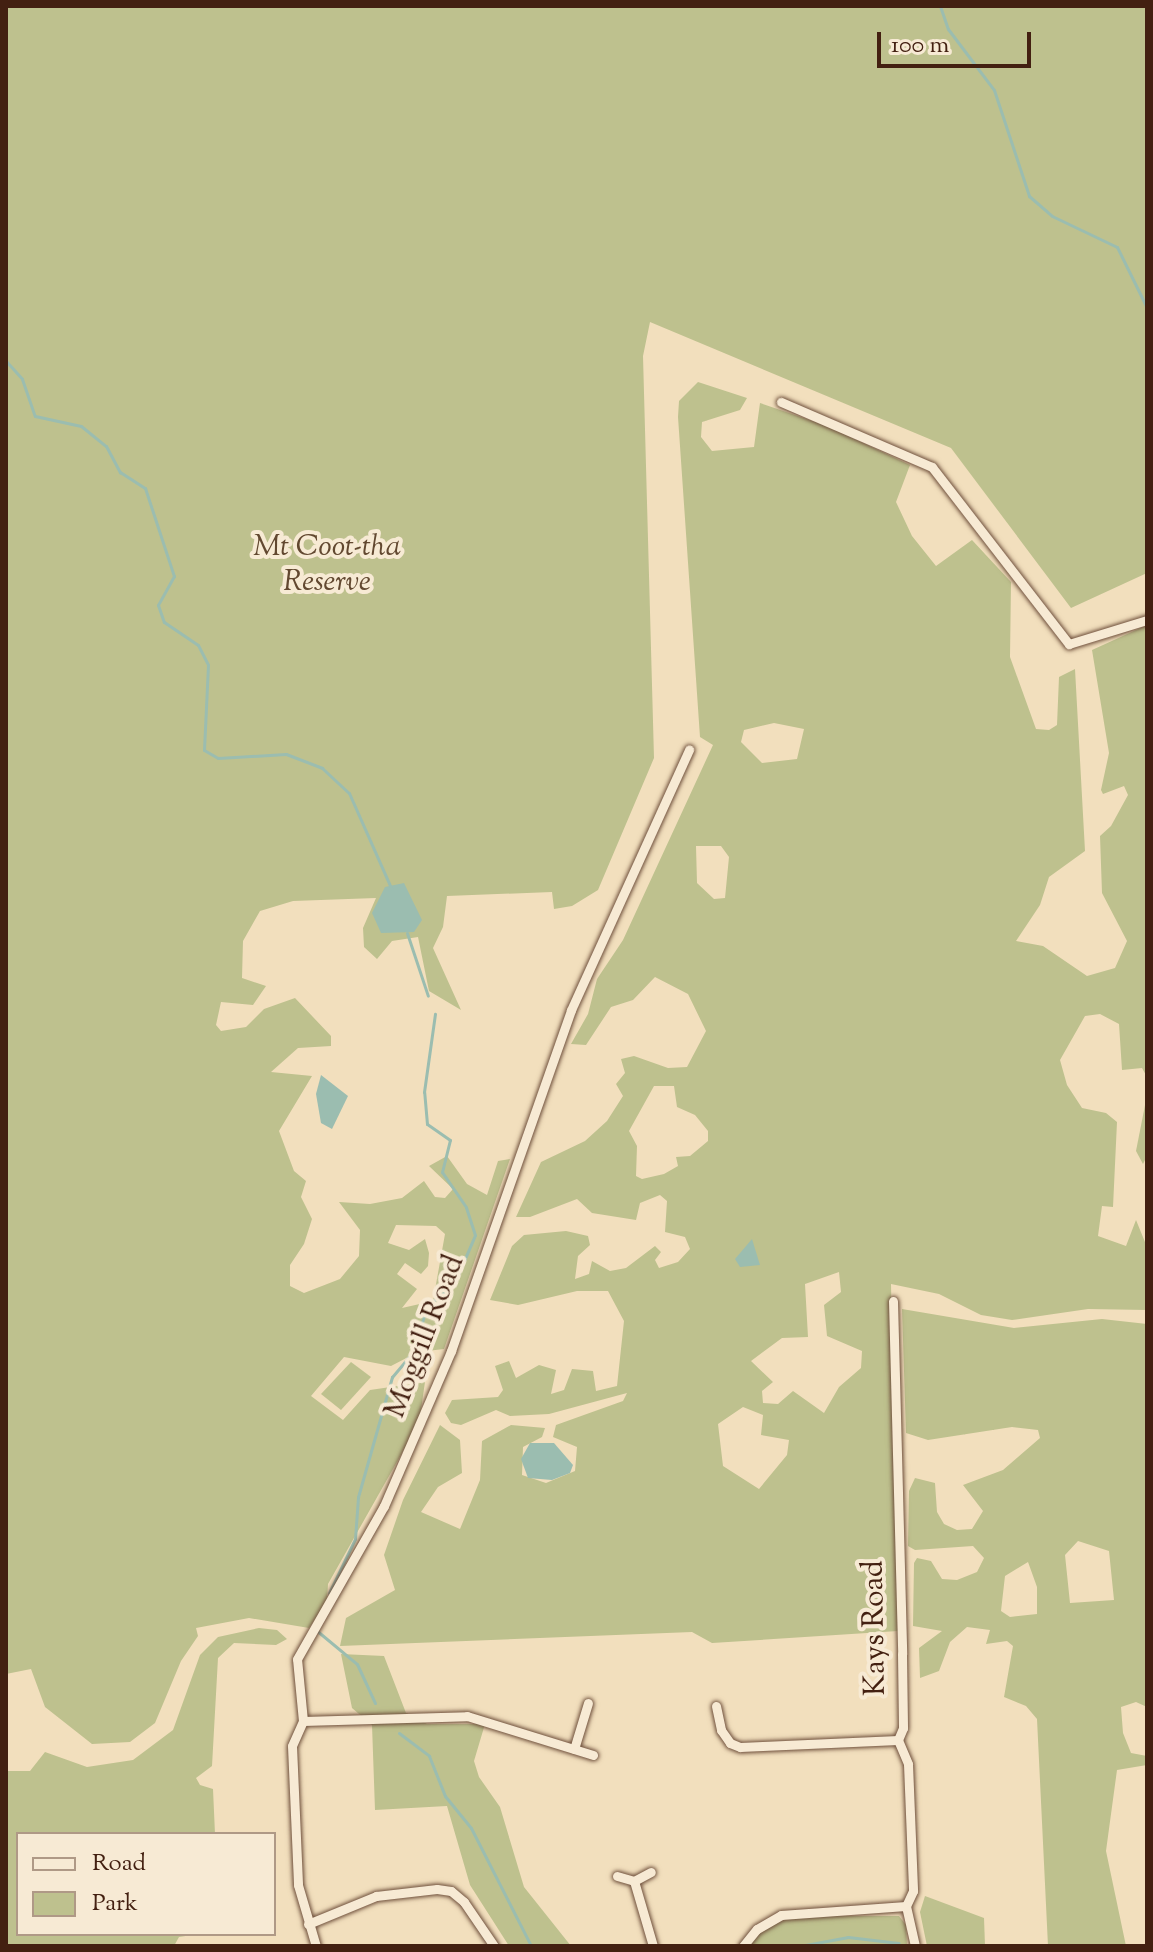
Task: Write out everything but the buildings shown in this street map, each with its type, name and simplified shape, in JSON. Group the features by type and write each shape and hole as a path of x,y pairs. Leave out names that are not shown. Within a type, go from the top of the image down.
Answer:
{"street":[{"path":"781,402 932,467 1069,644 1147,620"},
{"name":"Moggill Road","path":"316,1946 298,1885 292,1746 303,1721 297,1659 384,1506 451,1351 571,1010 689,750"},
{"name":"Kays Road","path":"893,1301 902,1669 898,1740 909,1780 913,1891 906,1906 915,1946"},
{"path":"574,1749 588,1703"},
{"path":"716,1706 721,1730 730,1743 740,1747 898,1740"},
{"path":"303,1721 467,1716 593,1755"},
{"path":"617,1876 634,1881 651,1872"},
{"path":"634,1881 653,1946"},
{"path":"308,1924 376,1896 437,1889 451,1891 464,1902 494,1946"},
{"path":"743,1946 757,1929 781,1915 906,1906"}],"green space":[{"name":"Mt Coot-tha Reserve","path":"6,6 1147,6 1147,573 1071,608 951,448 650,322 643,356 654,758 598,890 572,906 554,909 552,892 447,896 443,927 433,948 461,1010 429,991 418,937 392,941 377,959 364,947 363,928 376,898 293,901 260,911 243,941 242,978 266,986 253,1005 221,1002 216,1025 221,1031 246,1027 264,1009 295,998 331,1036 331,1046 298,1048 271,1072 312,1076 279,1131 294,1171 306,1181 301,1197 312,1219 304,1244 290,1265 290,1286 304,1293 340,1279 359,1256 360,1230 339,1202 370,1204 402,1198 424,1181 435,1197 445,1198 453,1189 429,1166 447,1156 467,1184 487,1195 498,1161 510,1159 444,1349 418,1352 391,1366 344,1357 311,1396 343,1420 370,1390 425,1382 419,1423 328,1584 327,1601 309,1628 249,1618 196,1628 198,1636 181,1661 155,1723 130,1742 92,1744 45,1707 31,1669 6,1674","holes":["396,1225 436,1226 445,1234 433,1301 402,1308 417,1289 397,1274 405,1263 421,1274 428,1266 429,1253 425,1239 409,1250 388,1243"]},
{"path":"698,382 747,398 740,410 702,422 701,437 712,451 754,447 760,403 827,426 910,465 896,502 912,536 936,566 972,540 1011,582 1010,657 1036,729 1049,730 1057,725 1059,677 1075,669 1085,851 1049,877 1040,905 1016,941 1043,946 1087,976 1115,968 1127,941 1102,893 1100,836 1111,826 1128,795 1124,786 1103,794 1101,790 1109,753 1092,650 1147,625 1147,1077 1142,1068 1122,1070 1119,1024 1100,1014 1085,1016 1060,1060 1067,1085 1082,1108 1106,1113 1117,1122 1113,1207 1102,1206 1098,1236 1126,1246 1136,1220 1147,1247 1147,1310 1088,1309 1012,1320 981,1315 939,1294 891,1284 898,1631 712,1643 692,1632 340,1646 346,1618 395,1590 384,1555 403,1500 440,1425 460,1440 462,1473 438,1487 421,1512 460,1529 480,1480 482,1441 511,1425 545,1428 542,1437 523,1447 522,1475 546,1483 575,1471 577,1447 553,1437 556,1425 623,1401 627,1393 549,1414 510,1416 496,1410 461,1425 451,1423 445,1413 452,1400 498,1397 503,1390 495,1366 509,1361 516,1378 539,1365 556,1370 551,1394 564,1390 572,1369 593,1371 596,1391 617,1386 624,1321 608,1291 577,1291 518,1305 490,1300 512,1246 524,1235 566,1231 588,1236 590,1245 578,1256 575,1279 589,1274 592,1261 610,1271 626,1268 655,1246 661,1252 655,1260 659,1268 678,1262 690,1249 685,1237 665,1232 667,1201 660,1195 640,1203 636,1220 592,1213 577,1199 530,1217 516,1217 541,1162 585,1141 607,1121 623,1096 616,1084 625,1073 621,1059 634,1056 668,1068 687,1067 706,1031 688,994 655,977 633,1000 611,1007 586,1045 571,1044 588,1014 597,979 623,940 713,745 700,737 679,401","holes":["774,723 804,729 797,759 762,763 741,742 744,730","696,846 721,846 729,857 725,898 714,899 697,883","654,1086 674,1086 677,1107 695,1115 708,1131 708,1141 690,1156 676,1157 678,1166 664,1174 642,1179 636,1176 637,1146 629,1131","839,1272 841,1292 824,1305 827,1336 862,1351 861,1368 839,1387 824,1413 793,1391 778,1404 763,1403 762,1391 773,1382 751,1361 782,1338 808,1337 805,1284","743,1407 763,1415 761,1435 789,1440 787,1455 759,1489 723,1466 718,1424"]},
{"path":"1147,1095 1147,1156 1143,1164 1136,1151"},
{"path":"902,1309 1014,1328 1102,1319 1147,1324 1147,1707 1136,1702 1121,1707 1123,1733 1131,1753 1147,1756 1147,1765 1117,1770 1106,1851 1126,1946 1048,1946 1037,1719 1026,1706 1004,1697 1013,1646 1007,1641 986,1644 990,1630 967,1627 950,1642 939,1671 920,1678 919,1648 942,1631 913,1626 914,1563 917,1558 931,1561 942,1579 957,1580 977,1572 984,1558 973,1546 915,1550 908,1546 909,1491 915,1478 935,1483 937,1512 944,1524 957,1530 972,1529 983,1511 963,1485 1003,1470 1040,1438 1038,1430 1012,1427 928,1440 906,1433","holes":["1078,1541 1109,1551 1114,1600 1070,1603 1065,1555","1028,1562 1037,1587 1037,1614 1010,1617 1001,1611 1005,1576"]},
{"path":"351,1362 371,1377 341,1410 321,1394"},
{"path":"259,1628 277,1630 287,1639 276,1645 234,1643 218,1658 212,1766 196,1778 200,1785 213,1789 215,1832 16,1832 16,1936 186,1936 179,1937 174,1946 6,1946 6,1771 30,1771 45,1752 87,1767 133,1760 173,1730 200,1655 218,1637"},
{"path":"341,1654 384,1656 406,1713 427,1724 485,1724 474,1761 479,1777 500,1807 524,1887 571,1946 509,1946 470,1885 447,1806 375,1810 372,1725 352,1708"},
{"path":"925,1896 984,1918 985,1946 927,1946 920,1912"},
{"path":"805,1916 899,1916 906,1925 907,1946 748,1946 759,1933 781,1921"}],"shaded area":[{"path":"404,883 422,920 414,932 381,933 372,913 385,887"},
{"path":"321,1075 348,1096 332,1129 321,1123 316,1094"},
{"path":"752,1239 760,1265 740,1267 735,1259"},
{"path":"530,1443 554,1443 573,1465 570,1473 552,1480 528,1478 521,1459"}],"waterway":[{"path":"940,6 948,29 994,90 1029,196 1052,216 1117,247 1147,308"},
{"path":"6,361 22,379 35,416 81,426 106,446 120,472 145,488 174,576 158,605 164,622 198,645 208,665 204,750 218,758 286,754 322,768 349,793 391,888"},
{"path":"407,933 428,996"},
{"path":"329,1593 355,1539 358,1497 392,1377 413,1352 427,1306 454,1284 475,1235 466,1207 442,1172 450,1140 427,1124 424,1092 435,1014"},
{"path":"316,1630 357,1664 375,1703"},
{"path":"399,1733 429,1756 445,1796 471,1828 531,1946"},
{"path":"800,1946 848,1937 899,1943"}]}
